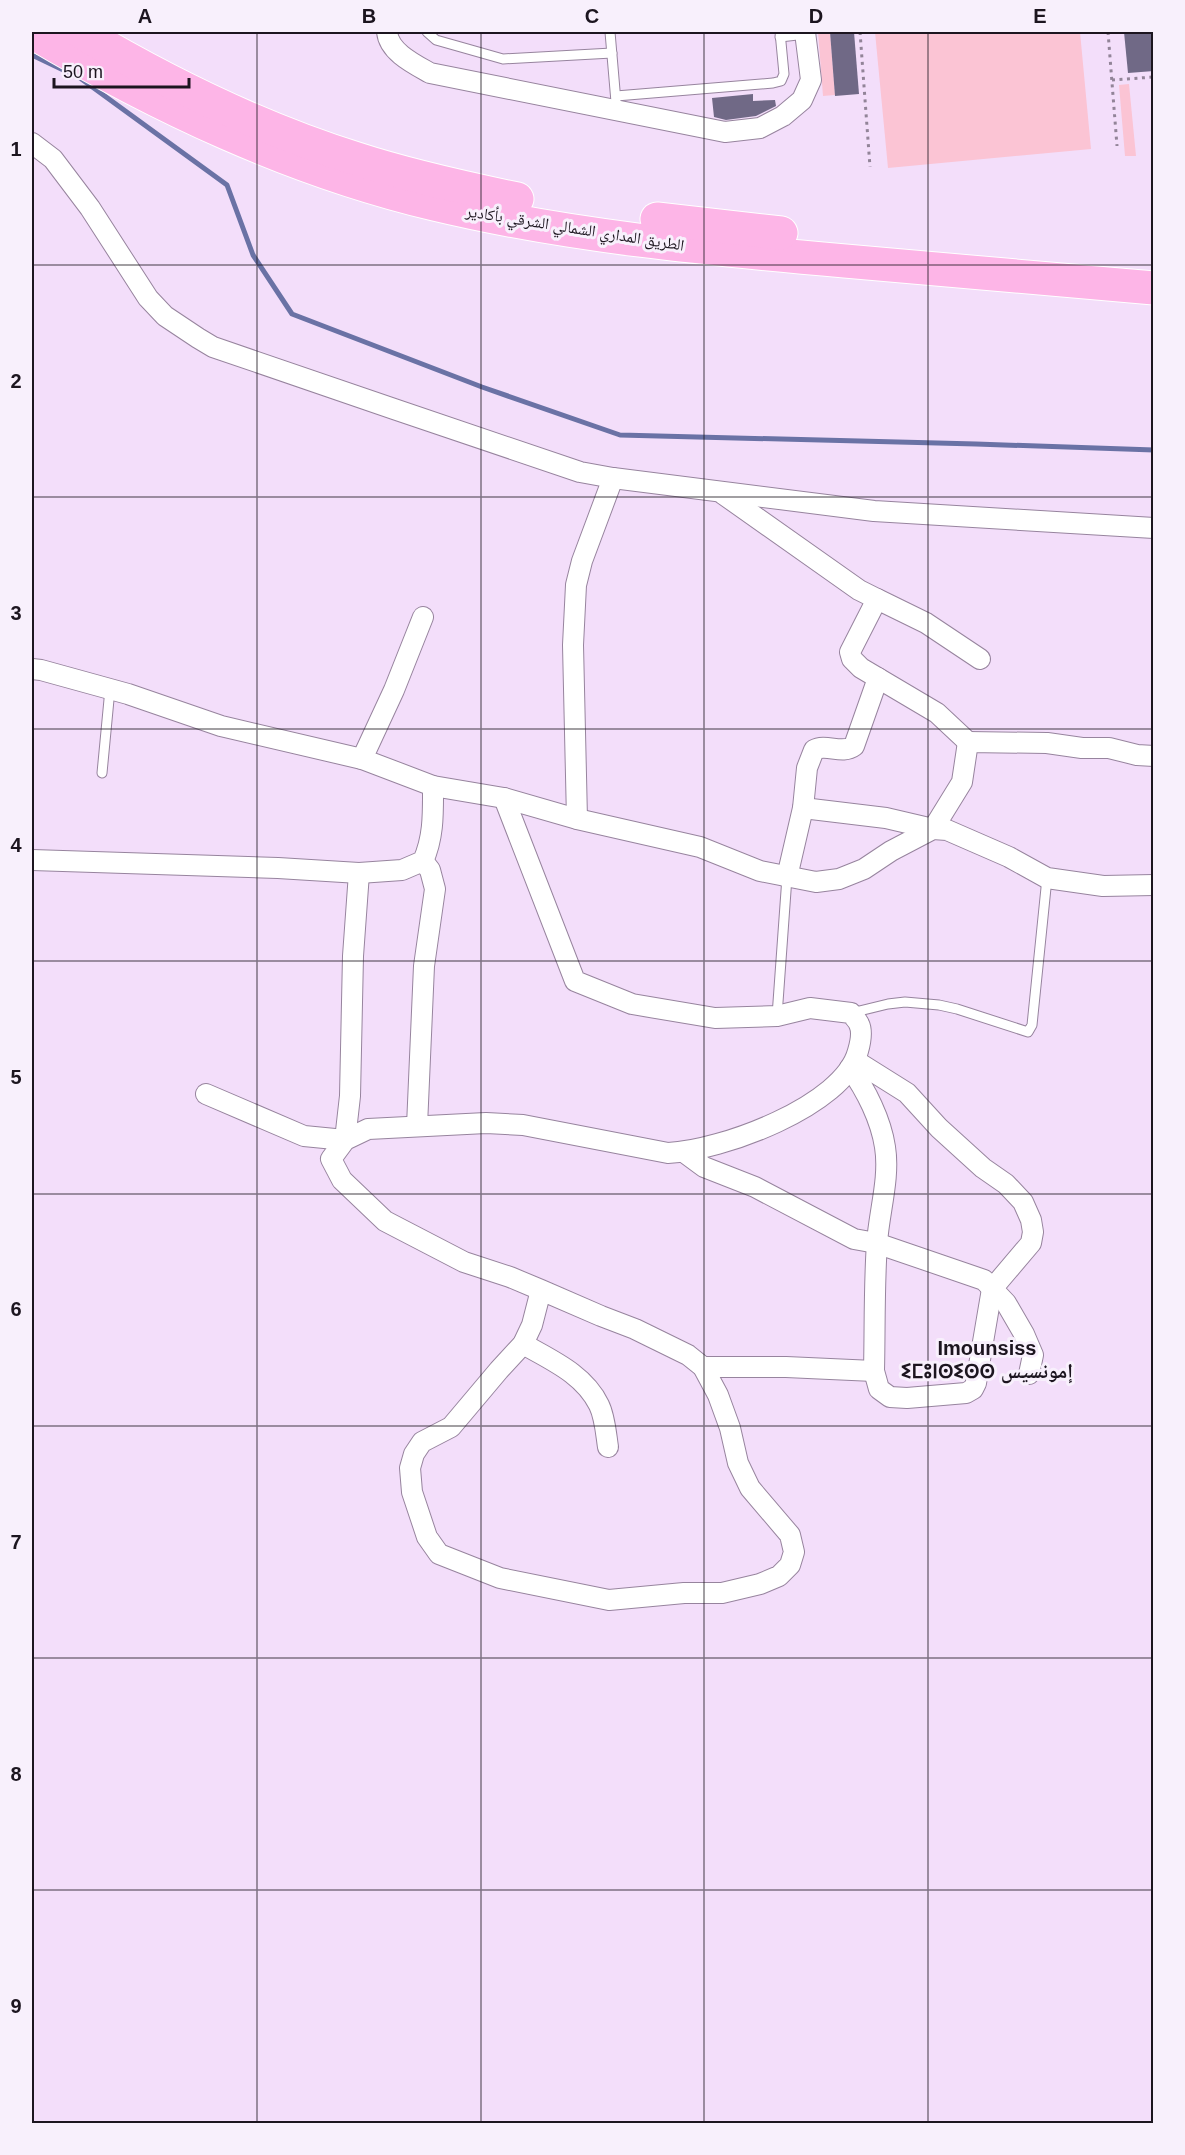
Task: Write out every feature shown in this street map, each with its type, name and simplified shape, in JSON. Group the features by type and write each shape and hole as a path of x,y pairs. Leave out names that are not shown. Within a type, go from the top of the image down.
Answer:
{"highway":[{"name":"الطريق المداري الشمالي الشرقي بأكادير","path":"32,32 100,72 211,126 288,158 347,179 432,204 534,225 721,250 1154,288"},
{"name":"الطريق المداري الشمالي الشرقي بأكادير","path":"81,32 113,51 228,109 295,136 358,159 503,196 563,208 742,229 949,250 1154,266"}],"street":[{"path":"387,32 388,38 396,49 411,62 430,73 617,103 725,132 760,128 783,116 802,100 811,80 806,33"},
{"path":"32,143 53,159 90,208 148,298 165,316 213,347 580,472 874,511 1154,528"},
{"path":"577,819 573,645 576,585 582,561 613,478"},
{"path":"718,492 859,590 926,623 980,659"},
{"path":"877,599 850,652 852,659 861,668 937,713 968,742 1047,743 1082,748 1109,748 1137,755 1154,756"},
{"path":"362,759 394,690 423,617"},
{"path":"32,669 110,689 221,726 362,759 434,786 504,798 577,819 700,847 760,871 816,882 839,879 864,869 891,851 933,829 962,782 968,742"},
{"path":"788,877 803,808 807,768 814,750 821,747 844,750 854,746 878,678"},
{"path":"32,860 359,873 402,870 423,861 431,835 434,786"},
{"path":"504,798 575,981 632,1004 715,1018 777,1016 810,1008 851,1013 860,1026 861,1043 853,1065 842,1080 784,1120 685,1153 668,1153 514,1124 463,1123 368,1129 345,1140 331,1159 342,1180 385,1221 464,1262 541,1290 635,1329 688,1355 703,1367 718,1395 730,1428 738,1463 750,1488 790,1535 794,1552 790,1564 779,1576 760,1584 722,1593 684,1593 609,1600 500,1578 439,1554 427,1538 412,1492 410,1468 414,1454 422,1442 452,1427 523,1344 532,1325 541,1290"},
{"path":"803,808 885,818 947,830 1009,857 1047,878 1103,886 1154,885"},
{"path":"417,1126 424,966 435,889 430,870 423,861"},
{"path":"345,1140 350,1096 353,956 359,873"},
{"path":"853,1065 907,1093 939,1128 983,1168 1006,1184 1023,1202 1033,1232 1031,1243 992,1289 976,1383 973,1389 966,1393 907,1398 890,1397 879,1389 874,1371 876,1243 885,1168 885,1147 871,1102 853,1065"},
{"path":"206,1094 304,1136 345,1140"},
{"path":"685,1153 704,1167 780,1199 854,1239 876,1243 984,1280 1006,1303 1024,1334 1033,1355 1029,1374"},
{"path":"523,1344 563,1365 583,1382 600,1406 608,1447"},
{"path":"703,1367 786,1366 874,1371"}],"lane":[{"path":"427,32 436,40 503,58 612,52"},
{"path":"610,32 617,103 781,81 784,74 780,34 806,33"},
{"path":"102,773 110,689"},
{"path":"777,1016 788,877"},
{"path":"851,1013 905,1002 939,1005 1028,1032 1032,1025 1047,878"}],"path":[{"path":"860,32 870,167"},
{"path":"1108,32 1117,146"},
{"path":"1112,80 1154,77"}],"shaded area":[{"path":"818,32 830,32 835,95 823,96"},
{"path":"875,32 1080,32 1091,149 888,168"},
{"path":"1129,84 1136,156 1125,156 1119,85"}],"building":[{"path":"830,32 854,32 859,94 835,96"},
{"path":"1124,32 1152,32 1154,71 1128,73"},
{"path":"753,94 753,101 775,100 776,106 756,116 726,120 714,117 712,98"}],"waterway":[{"path":"32,55 80,78 227,185 253,255 292,314 482,387 620,435 1154,450"}],"district":[{"name":"Imounsiss ⵉⵎⵓⵏⵙⵉⵙⵙ إمونسيس","path":"987,1360"}]}
